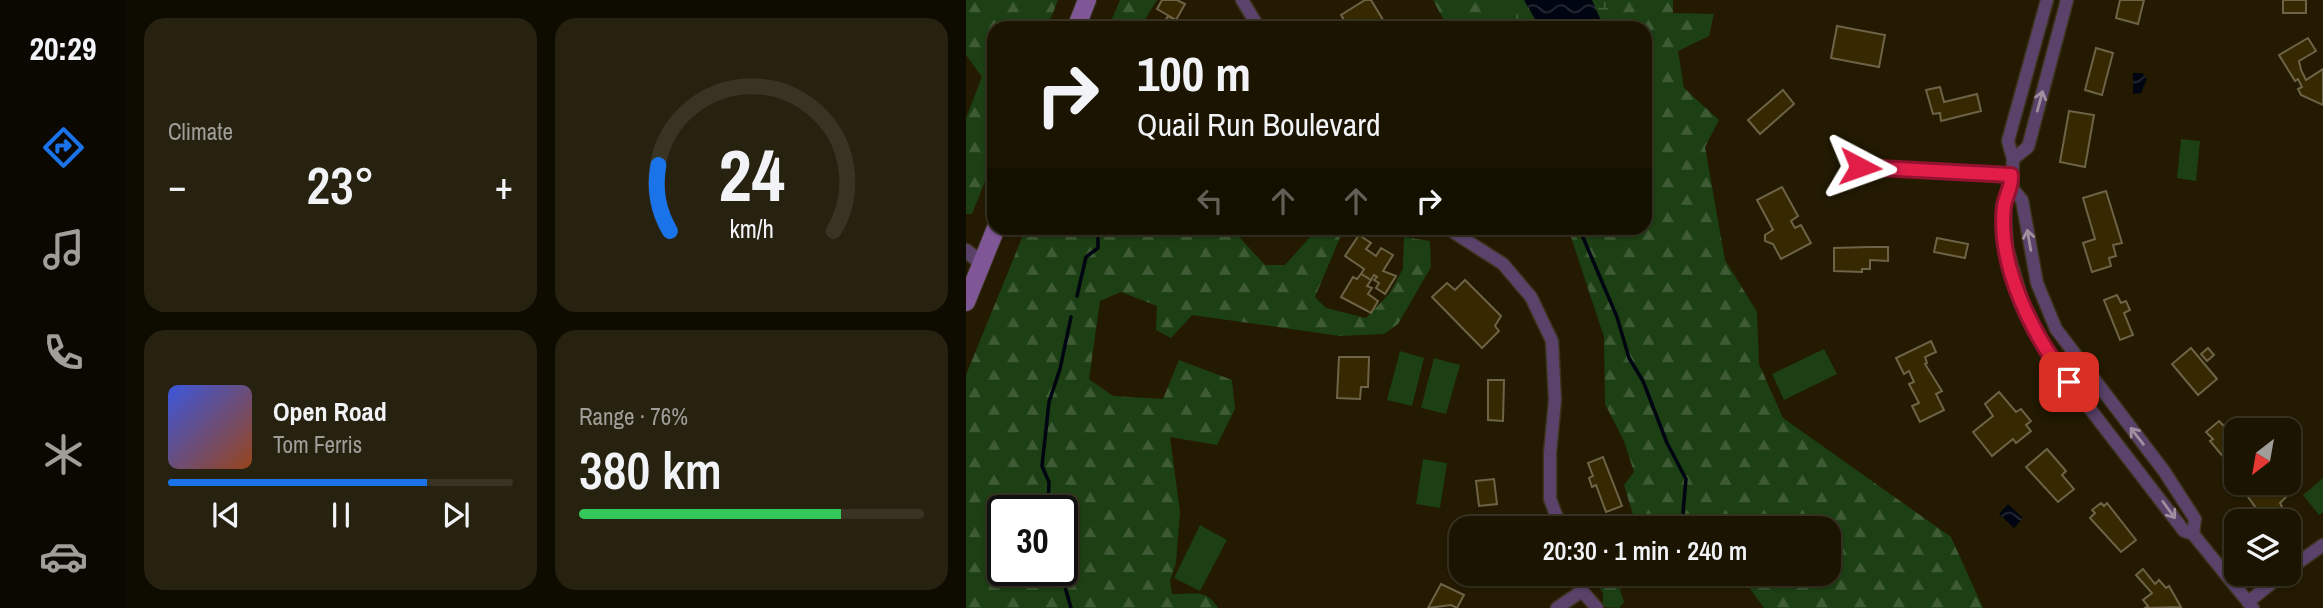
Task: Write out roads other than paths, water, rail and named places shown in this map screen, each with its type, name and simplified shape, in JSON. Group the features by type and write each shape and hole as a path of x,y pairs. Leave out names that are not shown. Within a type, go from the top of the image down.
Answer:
{"main road":[{"path":"1079,21 1087,0"},
{"path":"966,302 974,262 991,235"}],"street":[{"path":"1242,0 1255,21"},
{"path":"2047,0 2008,141 2013,159 2012,188 2004,205 2007,248 2025,311 2054,362 2184,531 2193,534 2251,605 2271,586"},
{"path":"2013,159 2028,147 2067,0"},
{"path":"2038,32 2057,36"},
{"path":"1860,167 2011,175"},
{"path":"2012,188 2022,200 2037,283 2056,329 2164,471 2195,519 2193,534"},
{"path":"1458,235 1503,264 1531,297 1552,341 1555,400 1550,453 1550,499 1556,516"},
{"path":"966,251 974,262"},
{"path":"2054,362 2071,351"},
{"path":"2148,481 2164,471"},
{"path":"2301,561 2323,545"},
{"path":"1580,586 1597,608"},
{"path":"1557,608 1582,591"}],"water":[{"path":"1524,0 1592,0 1601,21 1536,21"},
{"path":"2133,73 2142,73 2147,79 2141,93 2133,94"},
{"path":"2008,504 2023,518 2014,528 1999,514"}],"waterway":[{"path":"1077,296 1086,257 1098,248 1098,235"},
{"path":"1582,235 1617,317 1629,358 1643,381 1667,443 1686,479 1684,516"},
{"path":"1049,495 1049,482 1042,466 1049,402 1060,369 1071,317"},
{"path":"1065,586 1071,608"}]}
